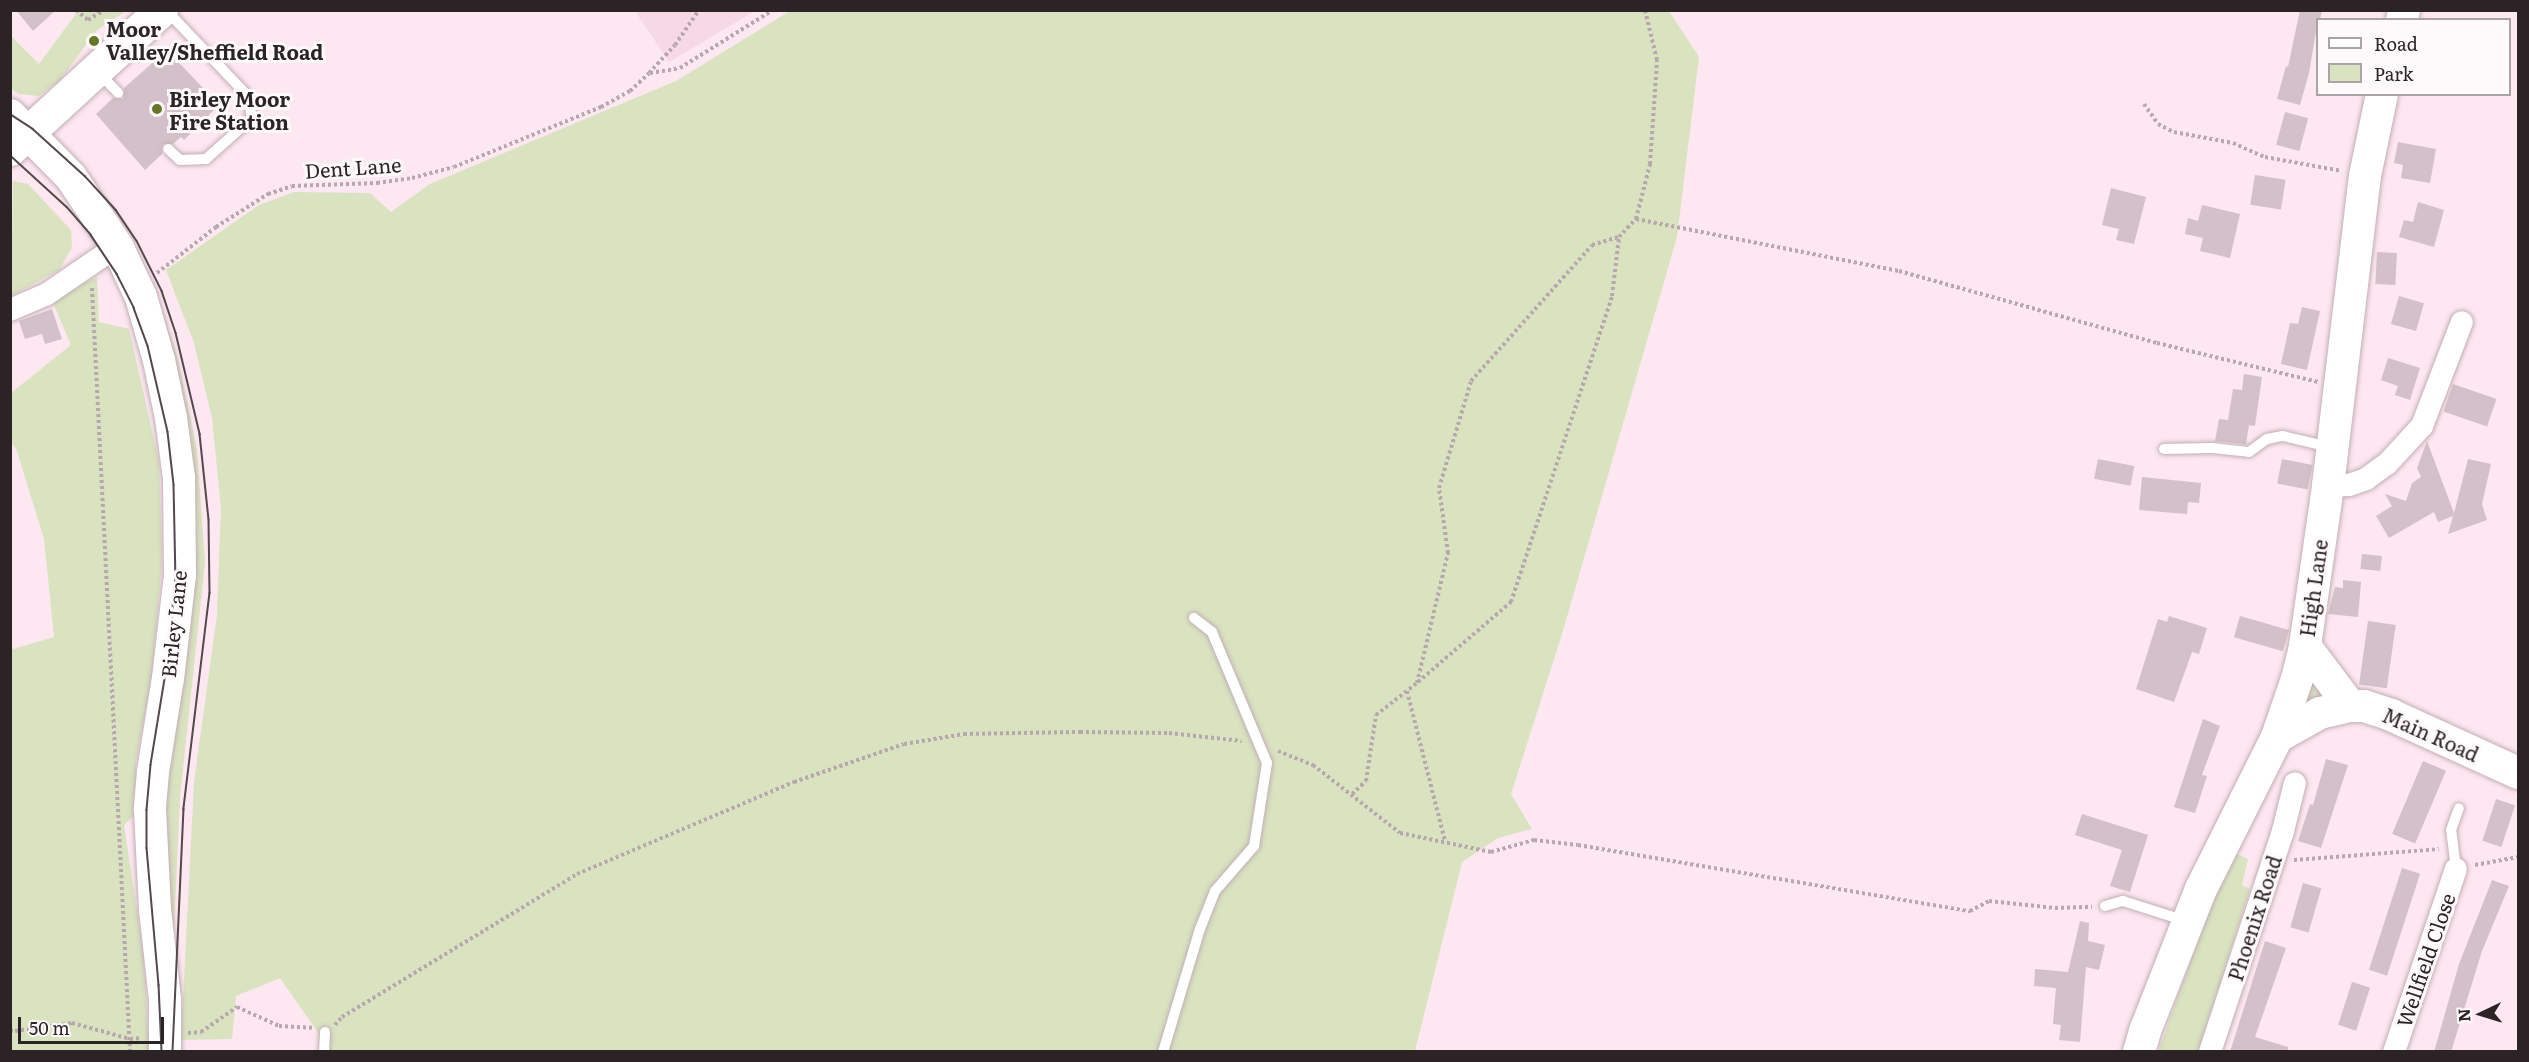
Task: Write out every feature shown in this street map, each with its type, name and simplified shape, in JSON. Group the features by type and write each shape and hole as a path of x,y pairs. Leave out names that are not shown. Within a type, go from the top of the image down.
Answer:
{"main road":[{"path":"15,137 163,10"}],"street":[{"name":"High Lane","path":"2139,1052 2145,1031 2211,868 2277,737 2297,679 2305,646 2328,486 2365,176 2382,96"},
{"name":"Birley Lane","path":"15,137 56,188 92,211 117,246 136,284 159,360 179,478 180,575 168,678 153,772 150,810 155,909 165,1000 164,1041"},
{"path":"10,310 47,294 117,246"},
{"path":"2328,486 2349,485 2366,479 2387,464 2422,426 2462,322"},
{"path":"2305,646 2350,706"},
{"name":"Main Road","path":"2277,737 2320,713 2350,706 2364,706 2391,715 2518,773"},
{"name":"Phoenix Road","path":"2210,1052 2295,783"},
{"name":"Wellfield Close","path":"2394,1052 2454,858"}],"lane":[{"path":"163,10 248,96 252,118 206,159 180,159 168,149"},
{"path":"96,69 118,93"},
{"path":"2164,449 2212,448 2249,452 2267,439 2283,436 2333,448"},
{"path":"1163,1052 1200,929 1215,891 1254,846 1267,764 1212,632 1194,618"},
{"path":"2454,858 2451,830 2459,808"},
{"path":"2105,906 2123,901 2189,922"},
{"path":"324,1052 325,1032"}],"path":[{"path":"76,10 88,20 104,10"},
{"name":"Dent Lane","path":"136,284 154,275 216,227 268,194 292,186 377,183 454,166 601,107 630,91 649,73 675,45 699,10"},
{"path":"649,73 680,68 773,10"},
{"path":"1417,683 1448,553 1438,488 1471,381 1592,245 1619,237 1636,219 1650,164 1657,60 1645,10"},
{"path":"2144,104 2158,124 2174,132 2233,143 2265,157 2365,176"},
{"path":"1636,219 1899,271 2157,343 2340,387"},
{"path":"1352,794 1366,781 1376,715 1511,602 1612,296 1619,237"},
{"path":"91,278 130,1052"},
{"path":"1407,691 1445,842"},
{"path":"10,1030 15,1032 72,1023 130,1039 164,1041 201,1032 237,1007 279,1026 307,1026 325,1032 342,1017 577,874 794,782 904,744 964,735 1080,732 1169,734 1259,743 1313,765 1400,833 1491,852 1534,840 1578,845 1970,911 1989,901 2055,908 2105,906"},
{"path":"2272,861 2518,857"}],"shaded area":[{"path":"635,11 755,11 669,62"}],"green space":[{"path":"78,11 126,11 96,31 61,79 39,96 19,94 11,89 11,36 39,64"},
{"path":"790,11 1669,11 1699,57 1677,237 1562,634 1511,794 1532,829 1498,838 1462,862 1415,1051 320,1051 319,1034 280,978 236,996 232,1039 181,1040 194,782 217,615 221,509 212,418 194,343 166,270 259,205 294,192 370,193 391,212 430,184 676,81"},
{"path":"13,181 28,184 71,230 72,248 59,270 11,296"},
{"path":"97,277 99,322 129,329 159,462 162,560 152,675 136,761 136,814 124,825 144,957 149,1051 11,1051 10,650 54,637 44,539 17,451 11,442 11,393 71,345 51,298"},
{"path":"151,298 158,299 178,359 197,449 205,563 180,797 173,951 162,809 181,680"},
{"path":"2310,672 2328,697 2297,711"},
{"path":"2230,851 2248,859 2242,885 2250,889 2199,1051 2158,1052"}],"building":[{"path":"16,10 56,10 33,31"},
{"path":"2300,10 2322,10 2320,18 2316,18 2309,73 2300,105 2277,99 2286,66 2288,67"},
{"name":"Birley Moor Fire Station","path":"167,50 219,105 184,140 181,137 173,144 163,144 162,154 145,170 96,114 113,98 123,99 124,88"},
{"path":"2285,112 2308,118 2299,151 2276,145"},
{"path":"2398,142 2436,149 2430,183 2401,178 2403,165 2394,163"},
{"path":"2255,175 2286,180 2281,209 2250,205"},
{"path":"2111,188 2146,197 2134,244 2116,240 2119,229 2102,225"},
{"path":"2418,202 2444,210 2434,247 2399,237 2404,220 2413,222"},
{"path":"2202,205 2240,214 2230,258 2200,251 2203,238 2185,234 2188,218 2198,221"},
{"path":"2377,252 2397,253 2395,285 2375,284"},
{"path":"2399,296 2424,303 2416,331 2391,324"},
{"path":"2302,307 2320,311 2307,370 2281,364 2290,323 2298,324"},
{"path":"52,309 62,339 45,344 42,334 25,339 19,321"},
{"path":"2388,358 2420,368 2410,400 2395,395 2398,386 2381,380"},
{"path":"2244,374 2262,377 2255,426 2249,425 2246,444 2215,441 2219,419 2228,420 2233,389 2242,390"},
{"path":"2453,384 2496,399 2487,426 2444,411"},
{"path":"2427,441 2454,513 2468,459 2491,464 2482,504 2487,520 2448,534 2453,516 2438,522 2434,512 2389,538 2376,516 2392,506 2385,494 2406,501 2412,483 2421,477 2417,468"},
{"path":"2098,459 2134,466 2131,486 2094,479"},
{"path":"2282,459 2312,465 2308,489 2277,484"},
{"path":"2142,477 2201,483 2199,503 2188,502 2187,514 2139,510"},
{"path":"2362,554 2382,556 2380,571 2360,569"},
{"path":"2343,580 2361,582 2358,617 2328,614 2335,587 2343,588"},
{"path":"2169,616 2207,628 2199,654 2192,652 2174,702 2136,689 2158,619 2167,622"},
{"path":"2240,616 2289,630 2283,651 2234,637"},
{"path":"2368,621 2396,625 2387,688 2359,684"},
{"path":"2203,719 2220,726 2202,775 2207,776 2195,813 2174,807"},
{"path":"2326,759 2348,765 2321,848 2298,841 2310,804 2313,805"},
{"path":"2423,761 2446,771 2415,843 2392,834"},
{"path":"2496,799 2515,805 2501,847 2482,841"},
{"path":"2082,814 2148,835 2130,892 2110,886 2122,850 2075,835"},
{"path":"2402,868 2420,874 2387,976 2369,970"},
{"path":"2492,880 2509,886 2482,951 2451,1052 2434,1052 2459,964"},
{"path":"2303,883 2321,888 2309,932 2290,927"},
{"path":"2080,921 2089,923 2088,941 2105,945 2099,970 2086,967 2080,1042 2059,1040 2061,1025 2053,1024 2056,988 2034,986 2035,969 2068,972"},
{"path":"2265,941 2286,948 2255,1037 2288,1047 2288,1052 2230,1052"},
{"path":"2352,982 2370,988 2356,1031 2338,1025"}],"tram line":[{"path":"10,114 33,129 85,176 116,210 137,241 162,291 176,333 200,434 209,520 210,593 184,809 173,1052"},
{"path":"10,155 67,207 91,235 117,274 134,308 148,346 168,432 174,485 176,577 167,667 151,765 147,810 147,848 159,985 162,1052"}],"place":[{"name":"Moor Valley/Sheffield Road","path":"94,41"},
{"name":"Birley Moor Fire Station","path":"157,109"}]}
